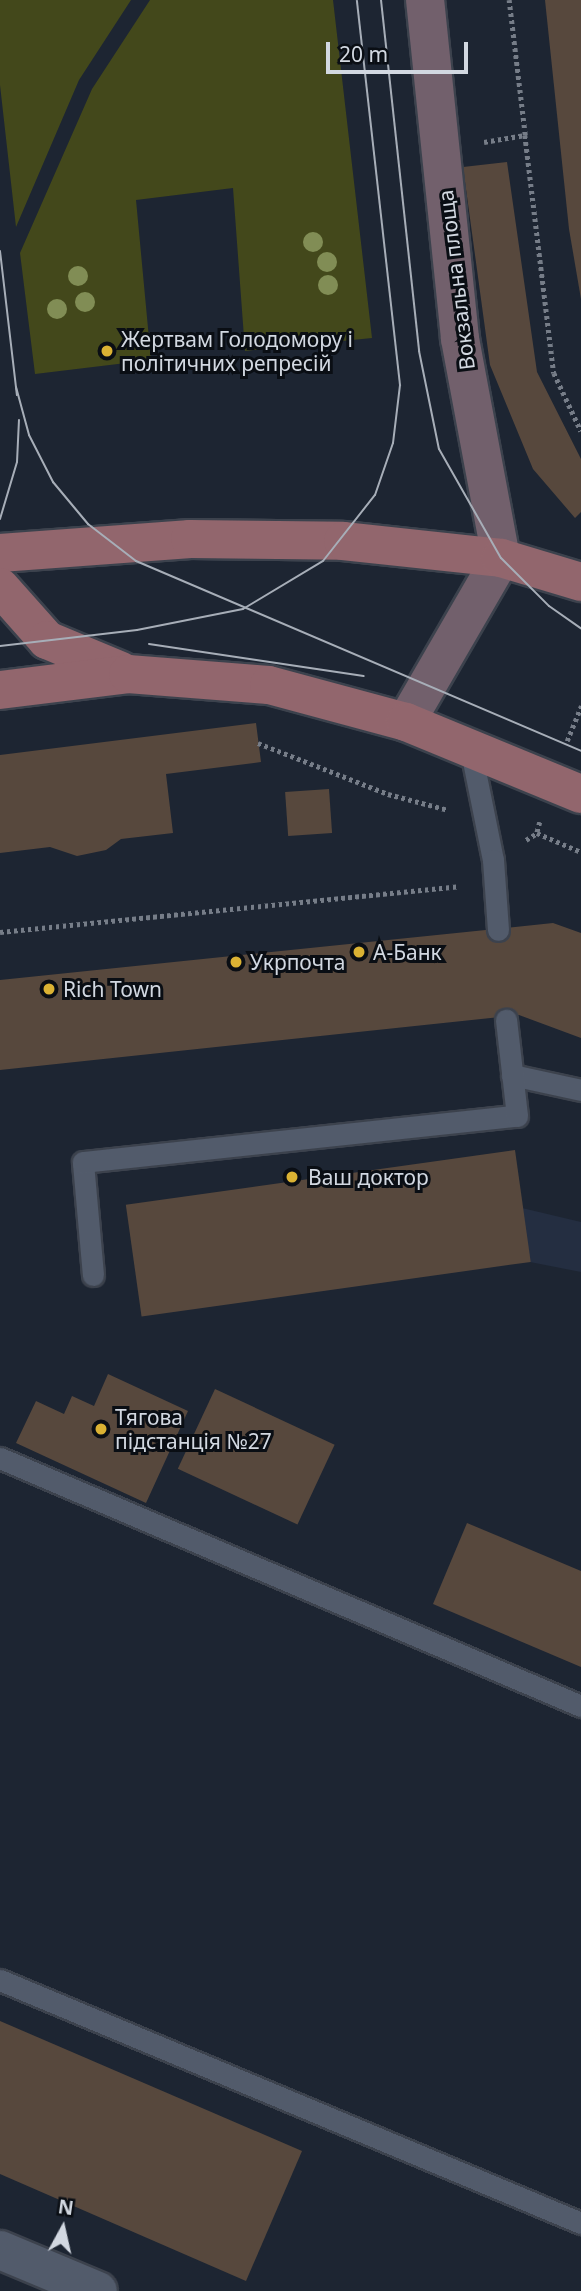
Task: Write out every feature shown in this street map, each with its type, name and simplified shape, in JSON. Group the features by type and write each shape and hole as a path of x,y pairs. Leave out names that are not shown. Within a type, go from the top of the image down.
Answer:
{"main road":[{"path":"0,553 249,538 422,546 501,558 581,582"},
{"path":"0,587 47,640 128,674"},
{"path":"0,690 128,674 270,685 406,722 470,746 581,794"}],"street":[{"name":"Вокзальна площа","path":"425,0 460,338 501,558"},
{"path":"406,722 501,558"},
{"path":"0,2250 98,2291"}],"lane":[{"path":"470,746 493,860 498,930"},
{"path":"93,1275 83,1161 517,1116 506,1020"},
{"path":"512,1074 581,1090"},
{"path":"0,1458 581,1706"},
{"path":"0,1980 581,2223"}],"path":[{"path":"509,0 554,373 581,431"},
{"path":"485,152 484,140 525,135"},
{"path":"0,932 465,885 493,860 537,833 388,794 258,743"}],"shaded area":[{"path":"522,1208 581,1222 581,1272 530,1262"}],"green space":[{"path":"0,0 131,0 79,80 16,227 0,85"},
{"path":"150,0 333,0 372,338 245,351 233,188 136,200 151,360 35,374 20,253 92,89"}],"building":[{"path":"545,0 581,0 581,299 569,229"},
{"path":"507,162 537,372 581,459 581,512 575,518 533,469 490,365 463,167"},
{"path":"256,723 261,762 166,774 173,833 121,839 106,850 77,856 50,847 0,853 0,755"},
{"path":"329,789 332,833 288,836 285,792"},
{"path":"553,923 581,933 581,1038 519,1015 0,1070 0,980"},
{"path":"515,1150 531,1262 142,1317 126,1205"},
{"name":"Тягова пiдстанцiя №27","path":"108,1374 188,1411 146,1503 16,1443 36,1401 64,1414 72,1396 94,1406"},
{"path":"215,1389 335,1445 297,1525 178,1469"},
{"path":"467,1523 581,1571 581,1667 433,1604"},
{"path":"0,2021 302,2151 246,2281 0,2174"}],"tram line":[{"path":"0,646 137,630 243,609 323,561 375,495 393,443 400,385 357,0"},
{"path":"381,0 419,351 439,449 501,558 549,606 581,628"},
{"path":"0,251 17,395"},
{"path":"16,387 29,435 53,482 88,524 136,561 581,751"},
{"path":"0,519 17,462 19,420"},
{"path":"149,644 364,676"}],"place":[{"name":"Жертвам Голодомору і політичних репресій","path":"107,351"},
{"name":"А-Банк","path":"359,952"},
{"name":"Укрпочта","path":"236,962"},
{"name":"Rich Town","path":"49,989"},
{"name":"Ваш доктор","path":"292,1177"},
{"name":"Тягова пiдстанцiя №27","path":"101,1429"}]}
